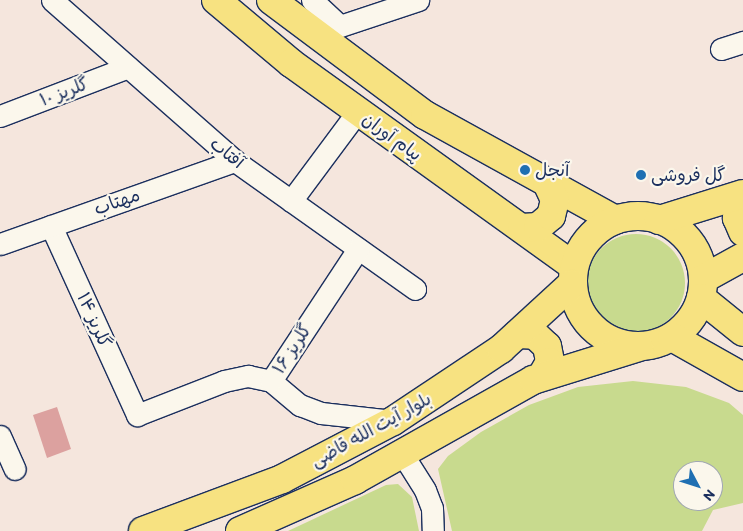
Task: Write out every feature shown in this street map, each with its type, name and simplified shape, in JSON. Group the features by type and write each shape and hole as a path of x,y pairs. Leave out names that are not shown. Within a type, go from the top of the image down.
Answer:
{"main road":[{"name":"پیام آوران","path":"216,0 357,112 522,228 573,275"},
{"name":"پیام آوران","path":"272,0 313,35 425,115 548,185 615,220"},
{"path":"522,228 538,227 551,216 555,200 548,185"},
{"path":"659,220 743,194"},
{"path":"743,199 737,218 743,232"},
{"path":"637,216 659,220 690,243 699,260 702,289 694,313 672,337 639,347 619,344 601,336 586,322 576,304 573,275 589,238 615,220 637,216"},
{"path":"702,289 743,257"},
{"name":"بلوار آیت ‌الله قاضی","path":"143,531 282,479 393,421 464,376 518,334 573,275"},
{"path":"702,289 742,332 722,344 717,360"},
{"path":"518,334 535,335 547,346 550,362 542,376"},
{"path":"672,337 717,360 743,377"},
{"name":"بلوار آیت ‌الله قاضی","path":"240,531 403,455 542,376 639,347"}],"street":[{"name":"آفتاب","path":"52,0 234,161 416,289"},
{"path":"312,0 340,26"},
{"path":"313,35 418,0"},
{"path":"721,49 743,42"},
{"name":"گلریز ۱۰","path":"0,116 128,67"},
{"path":"291,201 357,112"},
{"name":"مهتاب","path":"0,244 234,161"},
{"name":"گلریز ۱۴","path":"51,226 137,415"},
{"name":"گلریز ۱۶","path":"137,415 235,377 271,381 358,249"},
{"path":"271,381 300,405 321,413 393,421"},
{"path":"0,436 15,469"},
{"path":"403,455 425,490 432,508 433,531"}],"green space":[{"path":"636,234 655,238 671,248 681,264 685,283 681,302 671,318 655,328 636,332 617,328 601,318 591,302 587,283 591,264 601,248 617,238"},
{"path":"633,381 686,387 729,403 743,415 743,503 723,508 723,461 673,461 673,511 712,511 702,531 452,531 438,469 448,456 481,432 529,405 578,387"},
{"path":"398,484 412,497 419,531 288,531 386,485"}],"building":[{"path":"57,407 71,449 47,458 33,415"}],"place":[{"name":"آنجل","path":"525,170"},
{"name":"گل فروشی","path":"641,175"}]}
